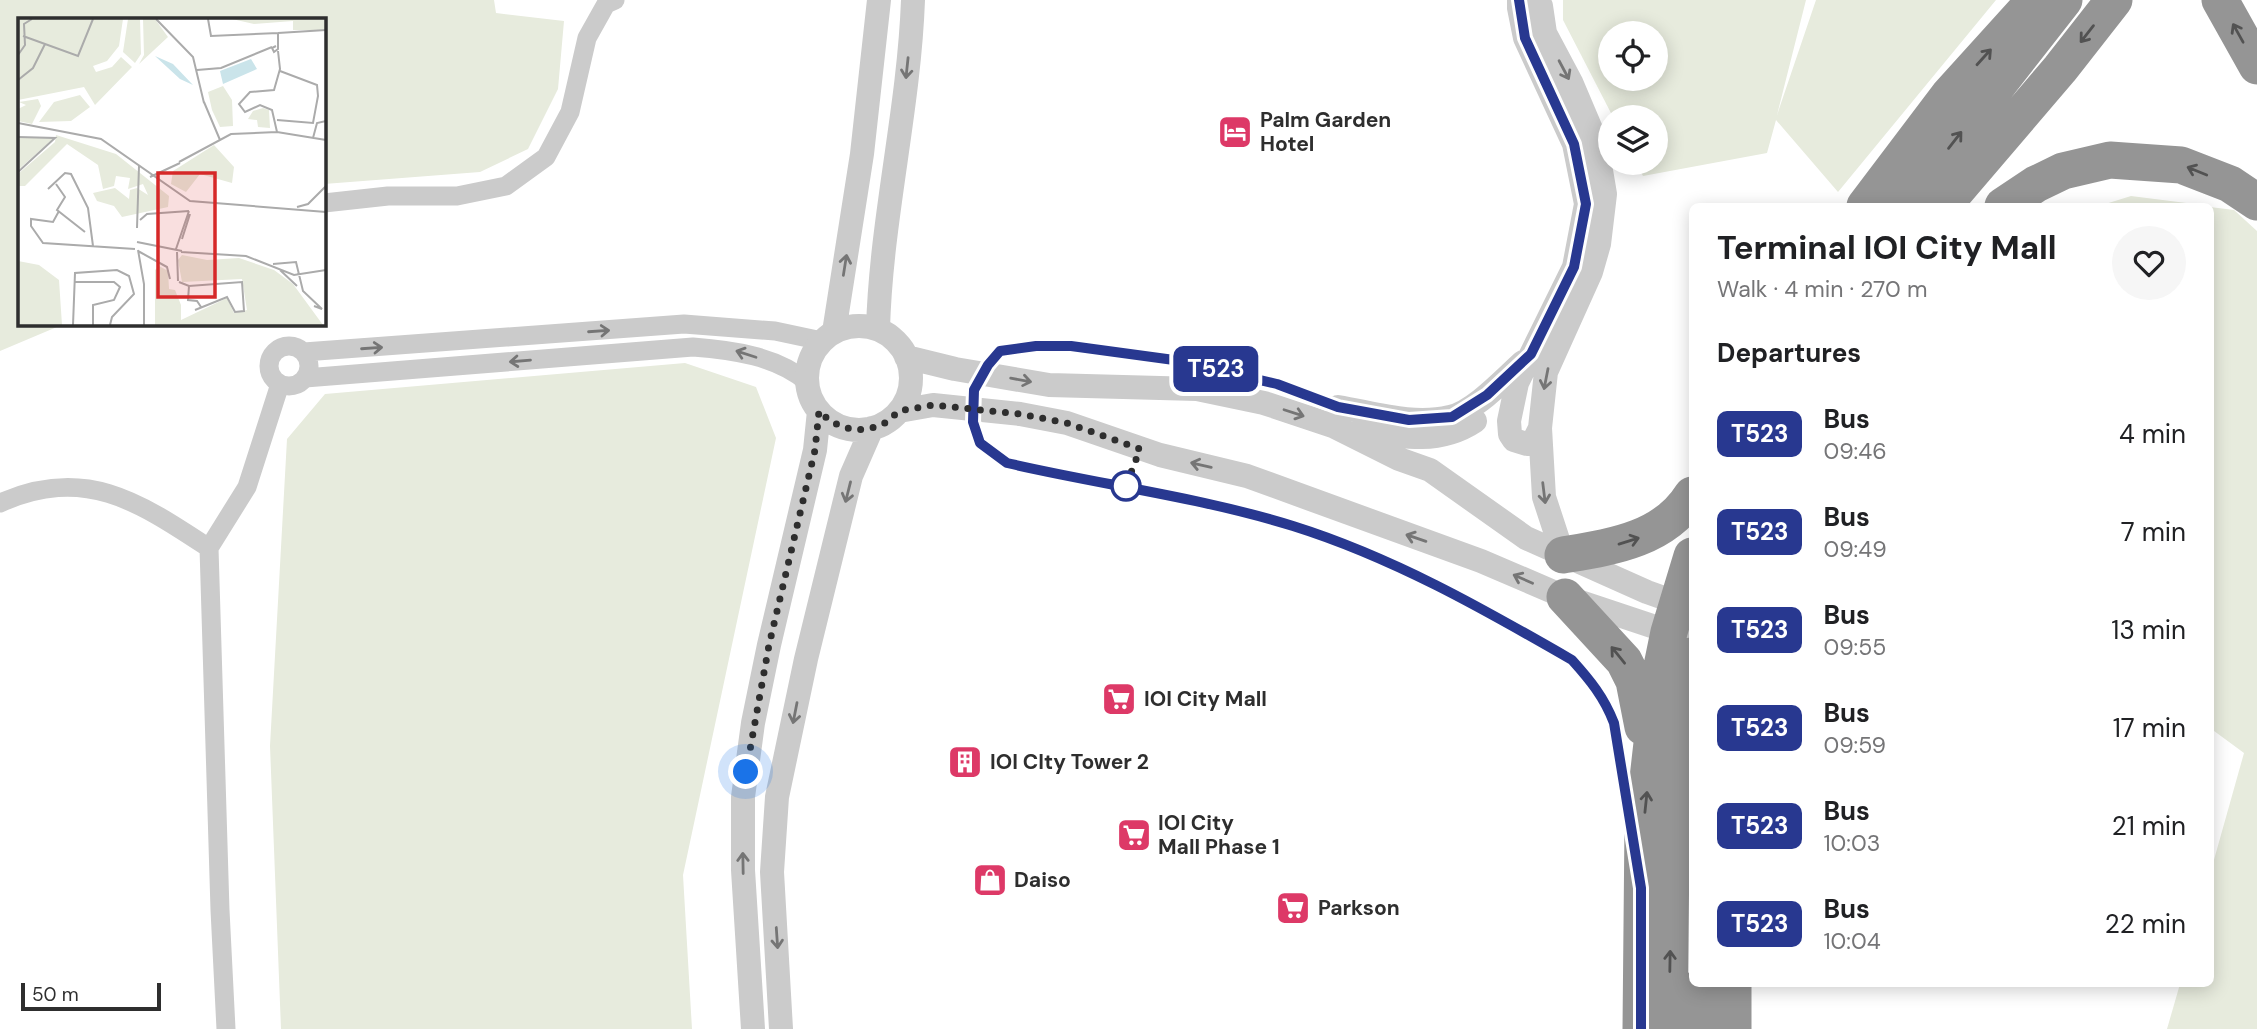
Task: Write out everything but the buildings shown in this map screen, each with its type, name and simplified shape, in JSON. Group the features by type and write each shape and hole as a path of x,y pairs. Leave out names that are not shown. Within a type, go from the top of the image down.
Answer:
{"highway":[{"path":"1867,203 1949,95 2035,0"},
{"path":"1920,202 2064,0"},
{"path":"1920,202 2060,69 2114,0"},
{"path":"2220,0 2257,66"},
{"path":"1978,203 2031,129 2060,69"},
{"path":"2008,203 2036,184 2063,171 2110,160 2181,165 2230,184 2257,202"},
{"path":"1563,555 1623,543 1650,534 1675,517 1689,499"},
{"path":"1669,1029 1671,848 1686,686 1684,628 1689,583"},
{"path":"1565,597 1624,661 1634,681 1650,766"},
{"path":"1641,1029 1643,823 1659,681 1684,628"},
{"path":"1703,987 1703,1029"},
{"path":"1733,987 1733,1029"}],"street":[{"path":"326,203 388,196 457,196 506,186 546,157 570,111 587,38 606,4 615,0"},
{"path":"828,337 862,154 879,0"},
{"path":"878,330 879,285 897,158 913,0"},
{"path":"1526,5 1525,38 1574,144 1586,204 1583,270 1546,372 1539,428 1544,497 1563,555"},
{"path":"1539,428 1534,440 1528,444 1514,440 1510,434 1509,421 1517,383 1531,354 1583,270"},
{"path":"807,382 794,370 734,351 693,346 305,378 293,386 280,384 271,374 270,362 276,350 288,346 294,346 304,352 684,324 828,337"},
{"path":"863,326 878,330 891,337 906,358 910,385 906,399 899,411 887,422 857,430 830,421 819,411 807,382 808,367 813,353 828,337 848,327 863,326"},
{"path":"304,352 309,365 305,378"},
{"path":"906,358 1049,385 1197,389 1335,416 1409,420 1452,417 1487,395 1531,354"},
{"path":"1335,416 1395,436 1438,438 1472,423 1517,383"},
{"path":"226,1029 209,548 247,487 280,384"},
{"path":"899,411 933,405 1020,414 1067,423 1160,455 1247,476 1481,561 1565,597 1684,628"},
{"path":"753,1029 743,870 743,797 753,723 815,450 819,411"},
{"path":"1335,416 1399,458 1430,470 1526,538 1563,555 1684,628"},
{"path":"781,1029 772,872 777,797 806,659 851,476 872,428"},
{"path":"0,503 34,490 71,487 111,494 150,510 209,548"}],"shaded area":[{"path":"0,0 494,0 496,13 564,21 558,89 528,149 480,172 326,184 326,18 18,18 18,326 59,326 0,351"},
{"path":"1563,0 1806,0 1777,115 1816,0 1996,0 1838,192 1776,120 1767,153 1668,171 1668,105 1607,105 1600,91 1668,91 1668,21 1598,21 1598,88 1563,20"},
{"path":"2131,196 2186,203 2109,203"},
{"path":"2214,208 2234,210 2257,231 2257,1029 2167,1029 2179,987 2214,987 2214,860 2244,753 2214,731"},
{"path":"685,363 756,387 776,438 683,875 692,1029 281,1029 270,746 287,439 325,394"}],"bus line":[{"name":"T523","path":"1519,0 1525,38 1574,144 1586,204 1574,267 1531,354 1487,395 1452,417 1409,420 1338,407 1277,384 1174,360 1071,346 1036,346 1000,351 988,365 974,390 973,422 980,443 1007,463 1216,505 1294,526 1389,561 1572,660 1605,700 1614,723 1641,888 1641,1029"}],"place":[{"name":"Palm Garden Hotel","path":"1235,132"},
{"name":"IOI City Mall","path":"1119,699"},
{"name":"IOI CIty Tower 2","path":"965,762"},
{"name":"IOI City Mall Phase 1","path":"1134,835"},
{"name":"Daiso","path":"990,880"},
{"name":"Parkson","path":"1293,908"}],"route":[{"path":"746,772 769,645 815,450 819,411 830,421 857,430 887,422 899,411 933,405 1020,414 1067,423 1140,449 1126,486"}]}
